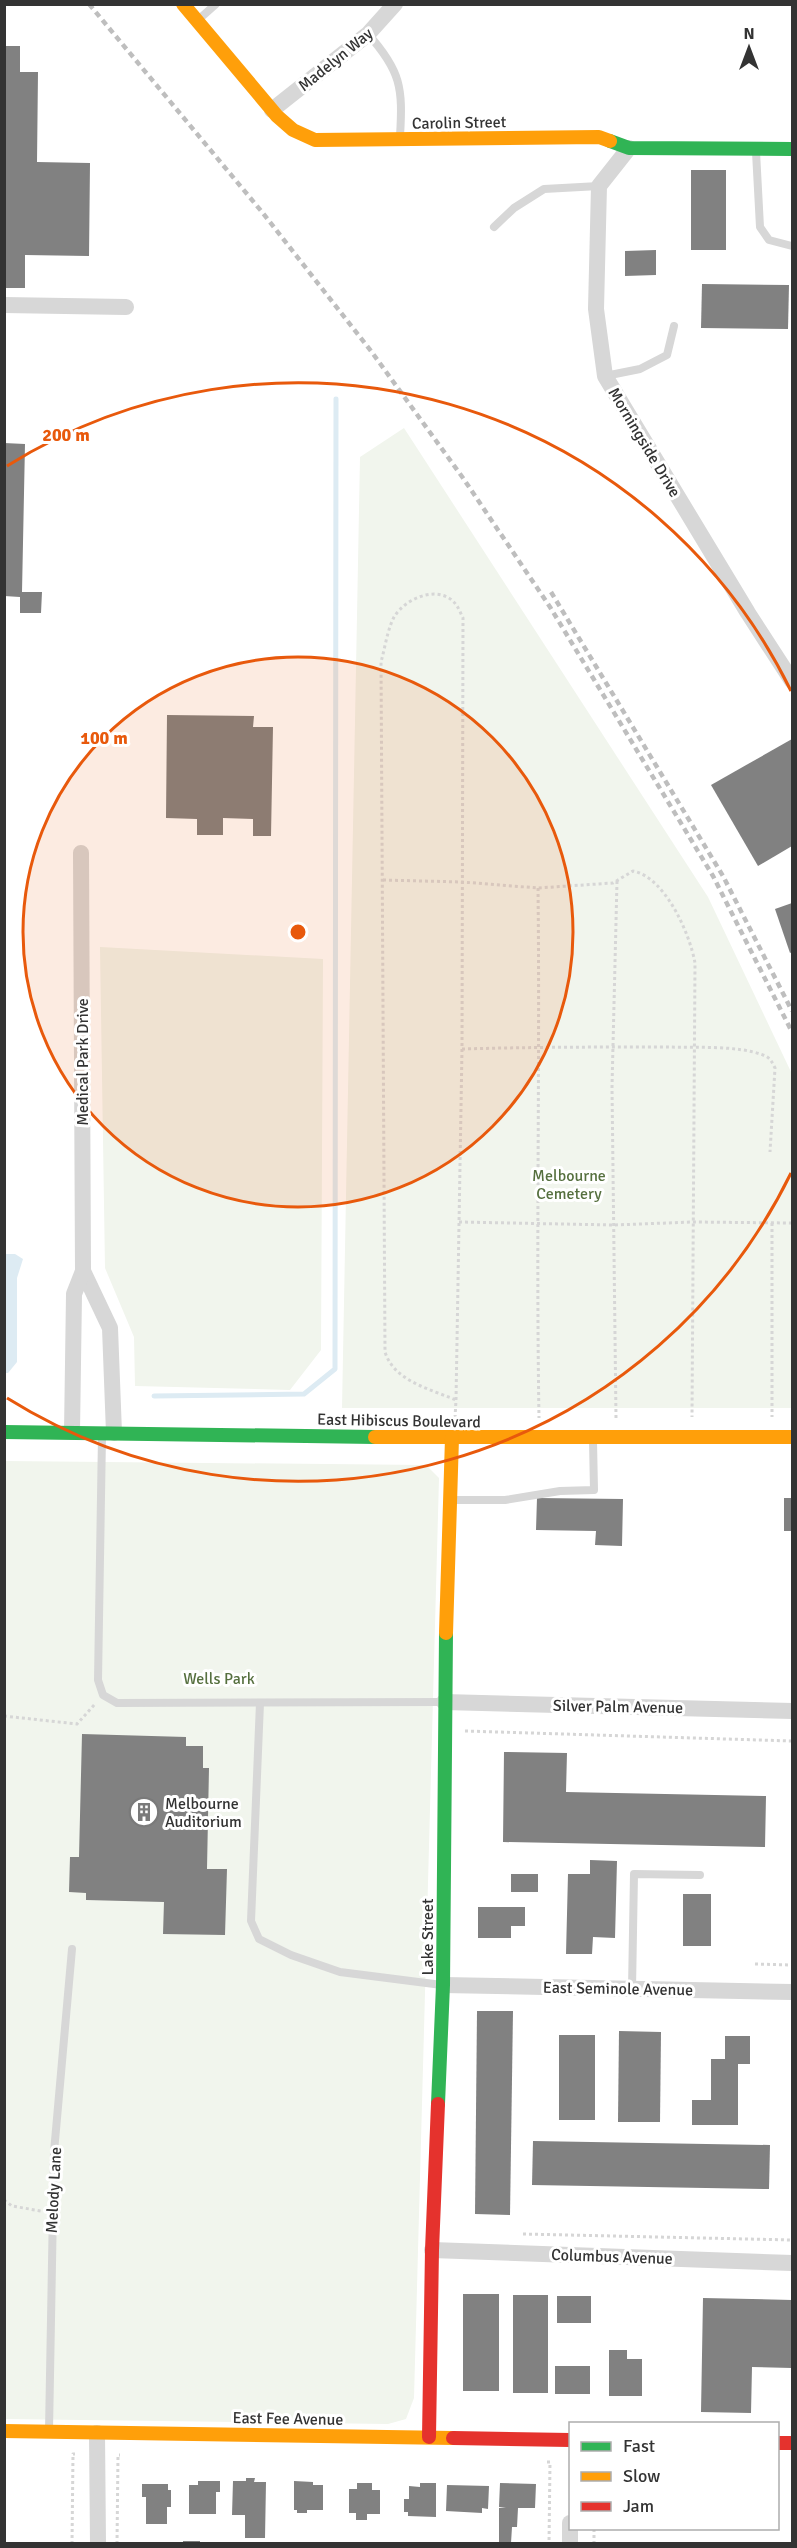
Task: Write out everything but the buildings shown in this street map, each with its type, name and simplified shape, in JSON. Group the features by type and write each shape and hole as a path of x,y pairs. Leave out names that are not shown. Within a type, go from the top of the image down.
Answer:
{"street":[{"name":"Carolin Street","path":"183,4 272,110 293,130 315,140 599,137 629,148 792,148"},
{"name":"Madelyn Way","path":"272,110 368,34 395,4"},
{"path":"599,186 629,148"},
{"name":"Morningside Drive","path":"599,186 596,309 605,376 748,613 792,681"},
{"path":"4,305 126,307"},
{"name":"Medical Park Drive","path":"72,1432 74,1294 83,1271 81,853"},
{"name":"Medical Park Drive","path":"83,1271 110,1328 108,1433"},
{"name":"East Hibiscus Boulevard","path":"4,1432 453,1438 792,1437"},
{"name":"Lake Street","path":"429,2437 432,2250 443,1985 444,1702 453,1438"},
{"name":"Silver Palm Avenue","path":"444,1702 792,1711"},
{"name":"East Seminole Avenue","path":"443,1985 792,1992"},
{"name":"Columbus Avenue","path":"432,2250 792,2263"},
{"name":"East Fee Avenue","path":"4,2431 569,2439"},
{"path":"97,2433 98,2544"}],"lane":[{"path":"197,21 216,4"},
{"path":"368,34 380,47 400,81 402,105 400,139"},
{"path":"756,148 760,227 769,240 792,246"},
{"path":"494,227 514,208 544,189 599,186"},
{"path":"605,376 640,369 667,356 675,326"},
{"path":"108,1433 98,1680 103,1695 117,1703 444,1702"},
{"path":"450,1500 505,1500 560,1491 594,1490 592,1437"},
{"path":"260,1703 251,1921 259,1939 291,1955 340,1972 443,1985"},
{"path":"632,1989 634,1874 700,1875"},
{"name":"Melody Lane","path":"49,2432 54,2152 72,1949"}],"path":[{"path":"453,1438 456,1400 462,1049 463,618 456,603 438,594 422,594 405,605 395,617 381,662 385,1352 388,1364 404,1378 456,1400"},
{"path":"383,880 462,882 538,888 617,881 633,871 640,872 656,885 686,932 692,946 695,963 692,1437"},
{"path":"616,1437 613,1047 617,881"},
{"path":"538,888 539,1437"},
{"path":"462,1049 693,1048 741,1050 761,1054 771,1061 775,1068 770,1152"},
{"path":"459,1222 792,1223"},
{"path":"772,1223 772,1437"},
{"path":"4,1638 4,1696"},
{"path":"4,1716 77,1724 103,1695"},
{"path":"465,1742 465,1730 792,1741"},
{"path":"755,1964 792,1965"},
{"path":"4,2200 12,2206 52,2212"},
{"path":"523,2234 792,2240"},
{"path":"117,2544 118,2455 130,2455"},
{"path":"538,2462 550,2462 549,2544"}],"green space":[{"name":"Melbourne Cemetery","path":"404,428 708,897 792,1074 792,1408 342,1408 360,457"},
{"path":"100,947 323,959 321,1350 290,1390 135,1386 134,1337 105,1268"},
{"name":"Wells Park","path":"5,1461 426,1465 439,1478 414,2398 406,2419 388,2424 5,2419"}],"shaded area":[{"path":"5,1254 15,1254 23,1259 17,1278 17,1362 8,1373 4,1373"}],"waterway":[{"path":"154,1396 304,1394 335,1369 336,399"}],"railway":[{"path":"89,4 262,212 371,351 463,478 550,607 713,876 792,1032"},
{"path":"551,592 723,876 792,1011"}],"traffic: fast":[{"path":"610,141 629,148 792,149"},
{"path":"4,1432 375,1437"},
{"path":"438,2104 443,1985 446,1633"}],"traffic: slow":[{"path":"183,4 277,116 293,130 315,140 599,137 610,141"},
{"path":"375,1437 792,1437"},
{"path":"446,1633 452,1438"},
{"path":"4,2431 453,2438"}],"traffic: jam":[{"path":"429,2437 432,2250 438,2104"},
{"path":"453,2438 569,2440"},
{"path":"779,2443 792,2443"}],"place":[{"name":"Melbourne Auditorium","path":"144,1812"}]}
